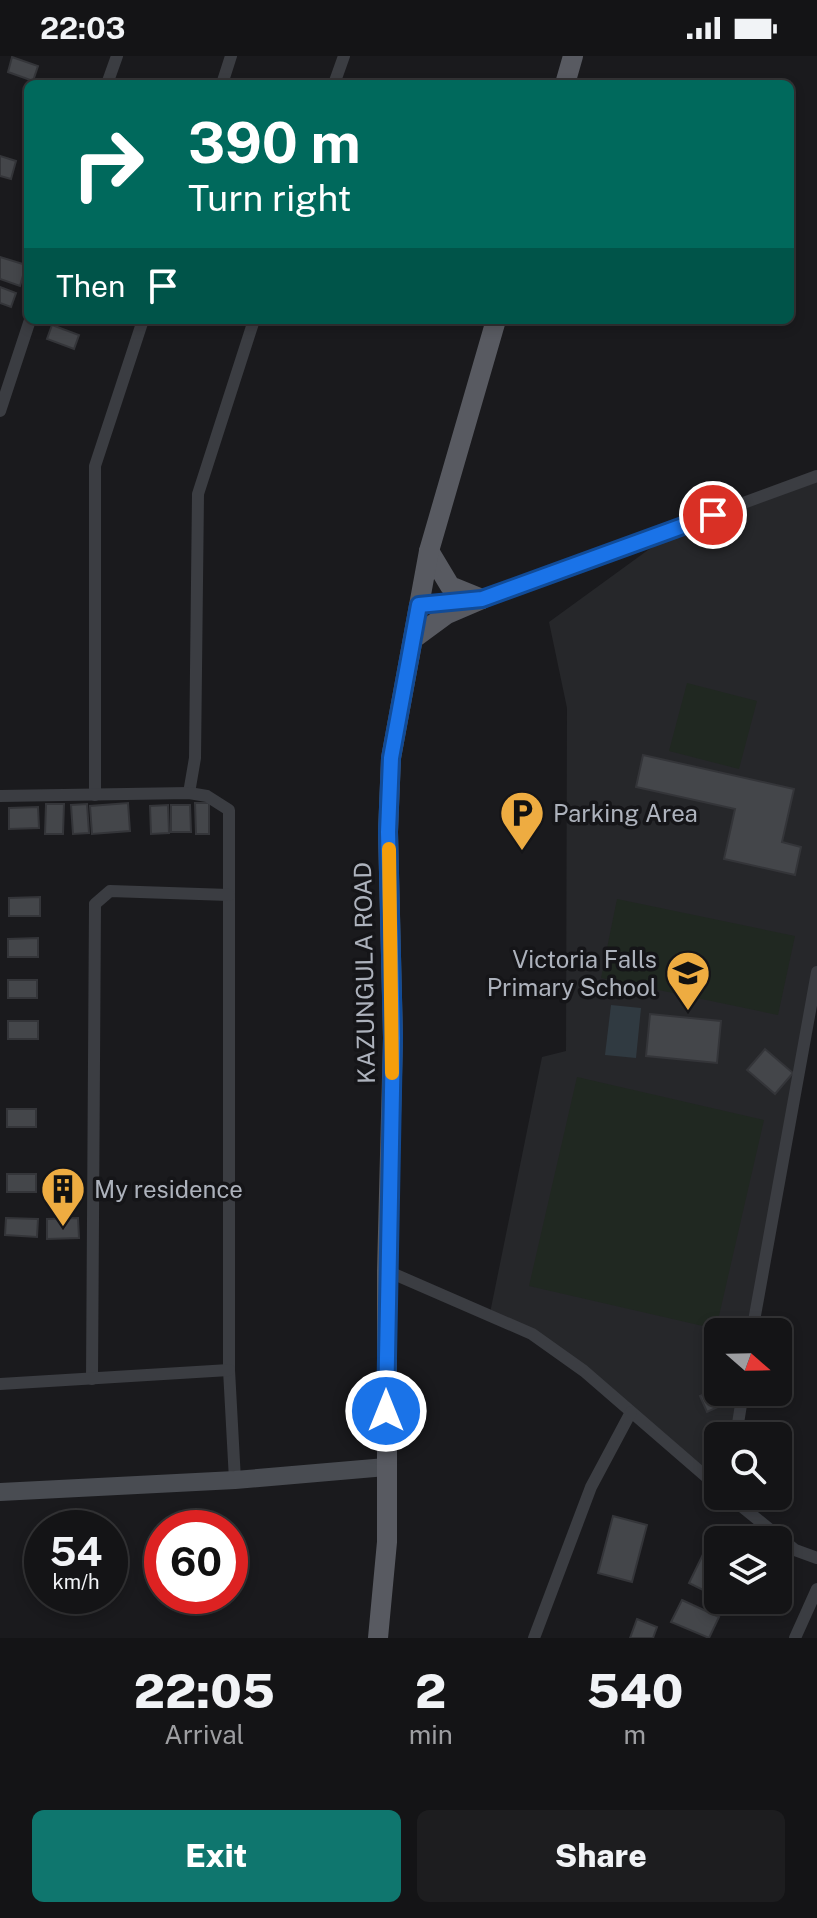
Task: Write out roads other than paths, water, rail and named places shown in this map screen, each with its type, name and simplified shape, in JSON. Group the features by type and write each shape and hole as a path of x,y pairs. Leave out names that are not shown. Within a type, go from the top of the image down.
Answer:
{"main road":[{"path":"566,80 573,56"},
{"name":"KAZUNGULA ROAD","path":"378,1638 387,1542 387,1271 393,1038 388,832 391,758 429,551 495,324"},
{"path":"429,551 450,586 482,599"},
{"path":"413,639 447,614 482,599"}],"street":[{"path":"108,80 117,56"},
{"path":"223,80 231,56"},
{"path":"335,80 344,56"},
{"path":"0,411 29,324"},
{"path":"95,795 95,466 142,324"},
{"path":"189,793 195,758 198,494 253,324"},
{"path":"419,605 482,599 817,476"},
{"path":"0,796 189,793 207,796 229,810 229,1370 235,1480"},
{"path":"92,1379 95,904 110,891 229,895"},
{"path":"755,1318 817,972"},
{"path":"387,1271 532,1334 584,1371 704,1475"},
{"path":"0,1384 229,1370"},
{"path":"534,1638 591,1487 631,1412"},
{"path":"0,1492 235,1480 386,1467"},
{"path":"746,1510 795,1550 817,1558"},
{"path":"795,1638 817,1589"}],"place":[{"name":"Parking Area","path":"522,852"},
{"name":"Victoria Falls Primary School","path":"688,1012"},
{"name":"My residence","path":"63,1228"}]}
